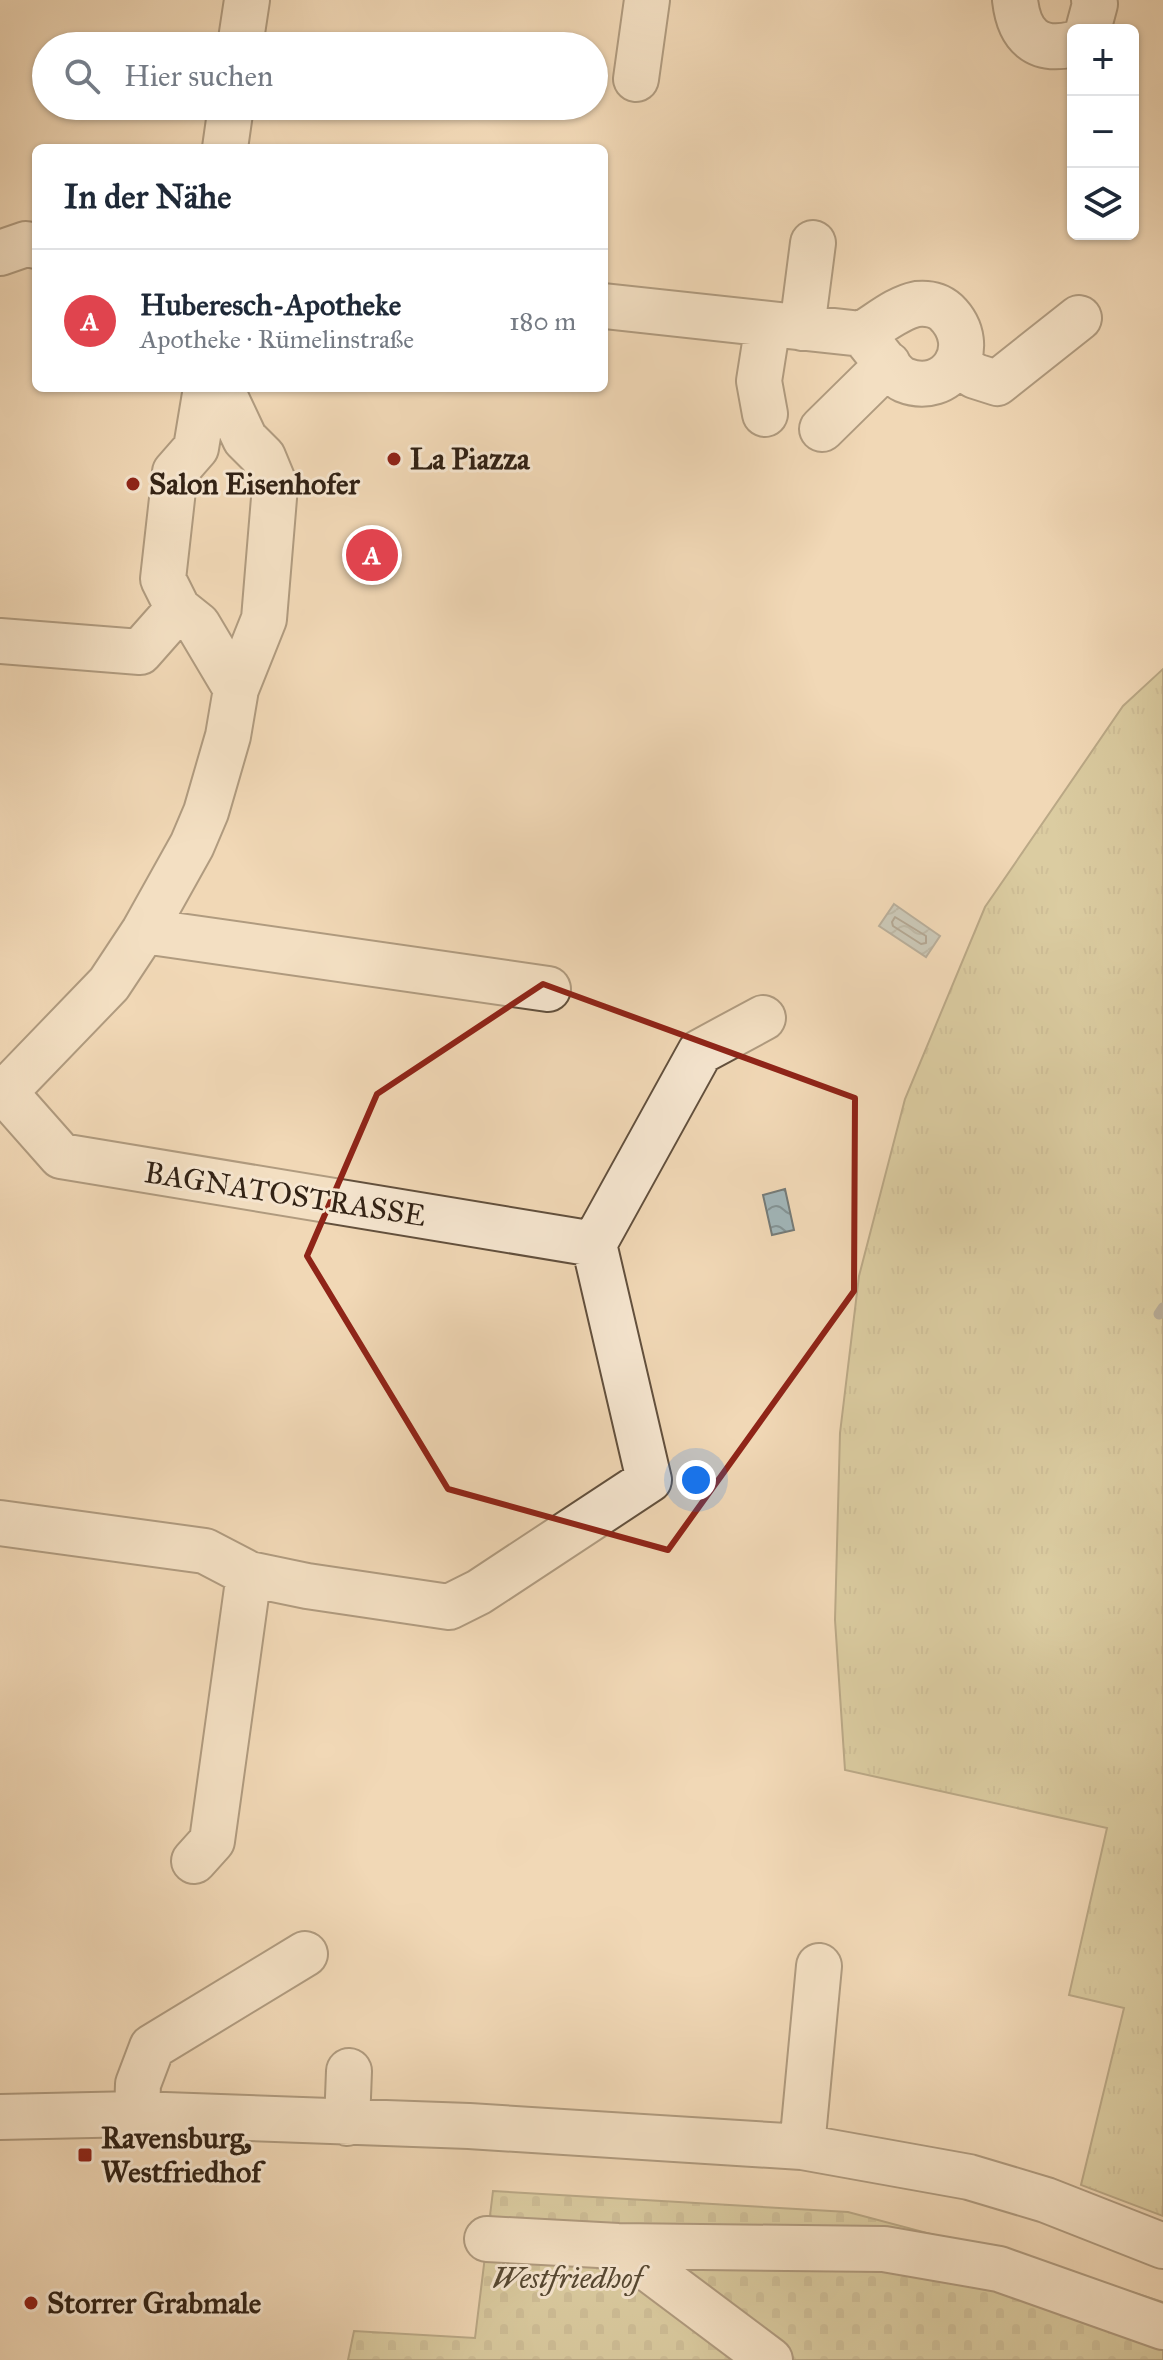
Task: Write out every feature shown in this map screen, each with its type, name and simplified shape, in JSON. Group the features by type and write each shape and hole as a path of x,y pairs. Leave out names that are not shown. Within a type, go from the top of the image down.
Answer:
{"street":[{"path":"242,32 247,0"},
{"path":"636,79 647,0"},
{"path":"1015,0 1021,29 1038,43 1067,45"},
{"path":"1090,24 1094,0"},
{"path":"226,144 229,120"},
{"path":"765,414 759,381 785,326 813,243"},
{"path":"0,253 26,244 32,245"},
{"path":"608,306 785,326 875,349 902,379 925,384 940,380 957,365 963,340 955,322 939,306 918,304 899,311 875,349 822,429"},
{"path":"957,365 975,376 997,383 1079,318"},
{"path":"196,448 205,392"},
{"path":"2,1092 109,984 144,931 192,845 206,812 228,736 236,689 264,619 275,486 263,457 245,439 223,392"},
{"path":"236,689 163,579 175,472 196,448 220,439 245,439"},
{"path":"0,641 140,652 188,617 264,619"},
{"path":"144,931 548,989"},
{"path":"0,1523 205,1551 249,1574 449,1607 479,1592 649,1480 594,1244 700,1052 763,1018"},
{"name":"BAGNATOSTRASSE","path":"2,1092 61,1156 594,1244"},
{"path":"194,1861 212,1841 249,1574"},
{"path":"137,2114 138,2084 152,2047 305,1954"},
{"path":"802,2147 819,1966"},
{"path":"347,2123 349,2071"},
{"path":"0,2117 137,2114 551,2131 802,2147 969,2177 1046,2200 1163,2246"},
{"path":"487,2239 618,2246 884,2249 999,2269 1163,2327"},
{"path":"618,2246 770,2360"}],"highlighted area":[{"path":"543,984 855,1098 854,1291 668,1550 448,1489 307,1256 377,1094"}],"green space":[{"path":"1163,669 1163,2216 1081,2185 1124,2008 1069,1995 1107,1828 845,1770 835,1620 840,1433 859,1276 905,1099 985,907 1123,706"},
{"name":"Westfriedhof","path":"493,2191 848,2212 1043,2264 1163,2302 1163,2360 348,2360 354,2331 475,2338"}],"water":[{"path":"894,904 940,936 926,957 879,926"},
{"path":"785,1189 794,1230 772,1235 763,1195"}],"waterway":[{"path":"1159,1314 1163,1308"}],"place":[{"name":"La Piazza","path":"394,459"},
{"name":"Salon Eisenhofer","path":"133,484"},
{"name":"Huberesch-Apotheke","path":"372,555"},
{"name":"Ravensburg, Westfriedhof","path":"85,2155"},
{"name":"Storrer Grabmale","path":"31,2303"}]}
